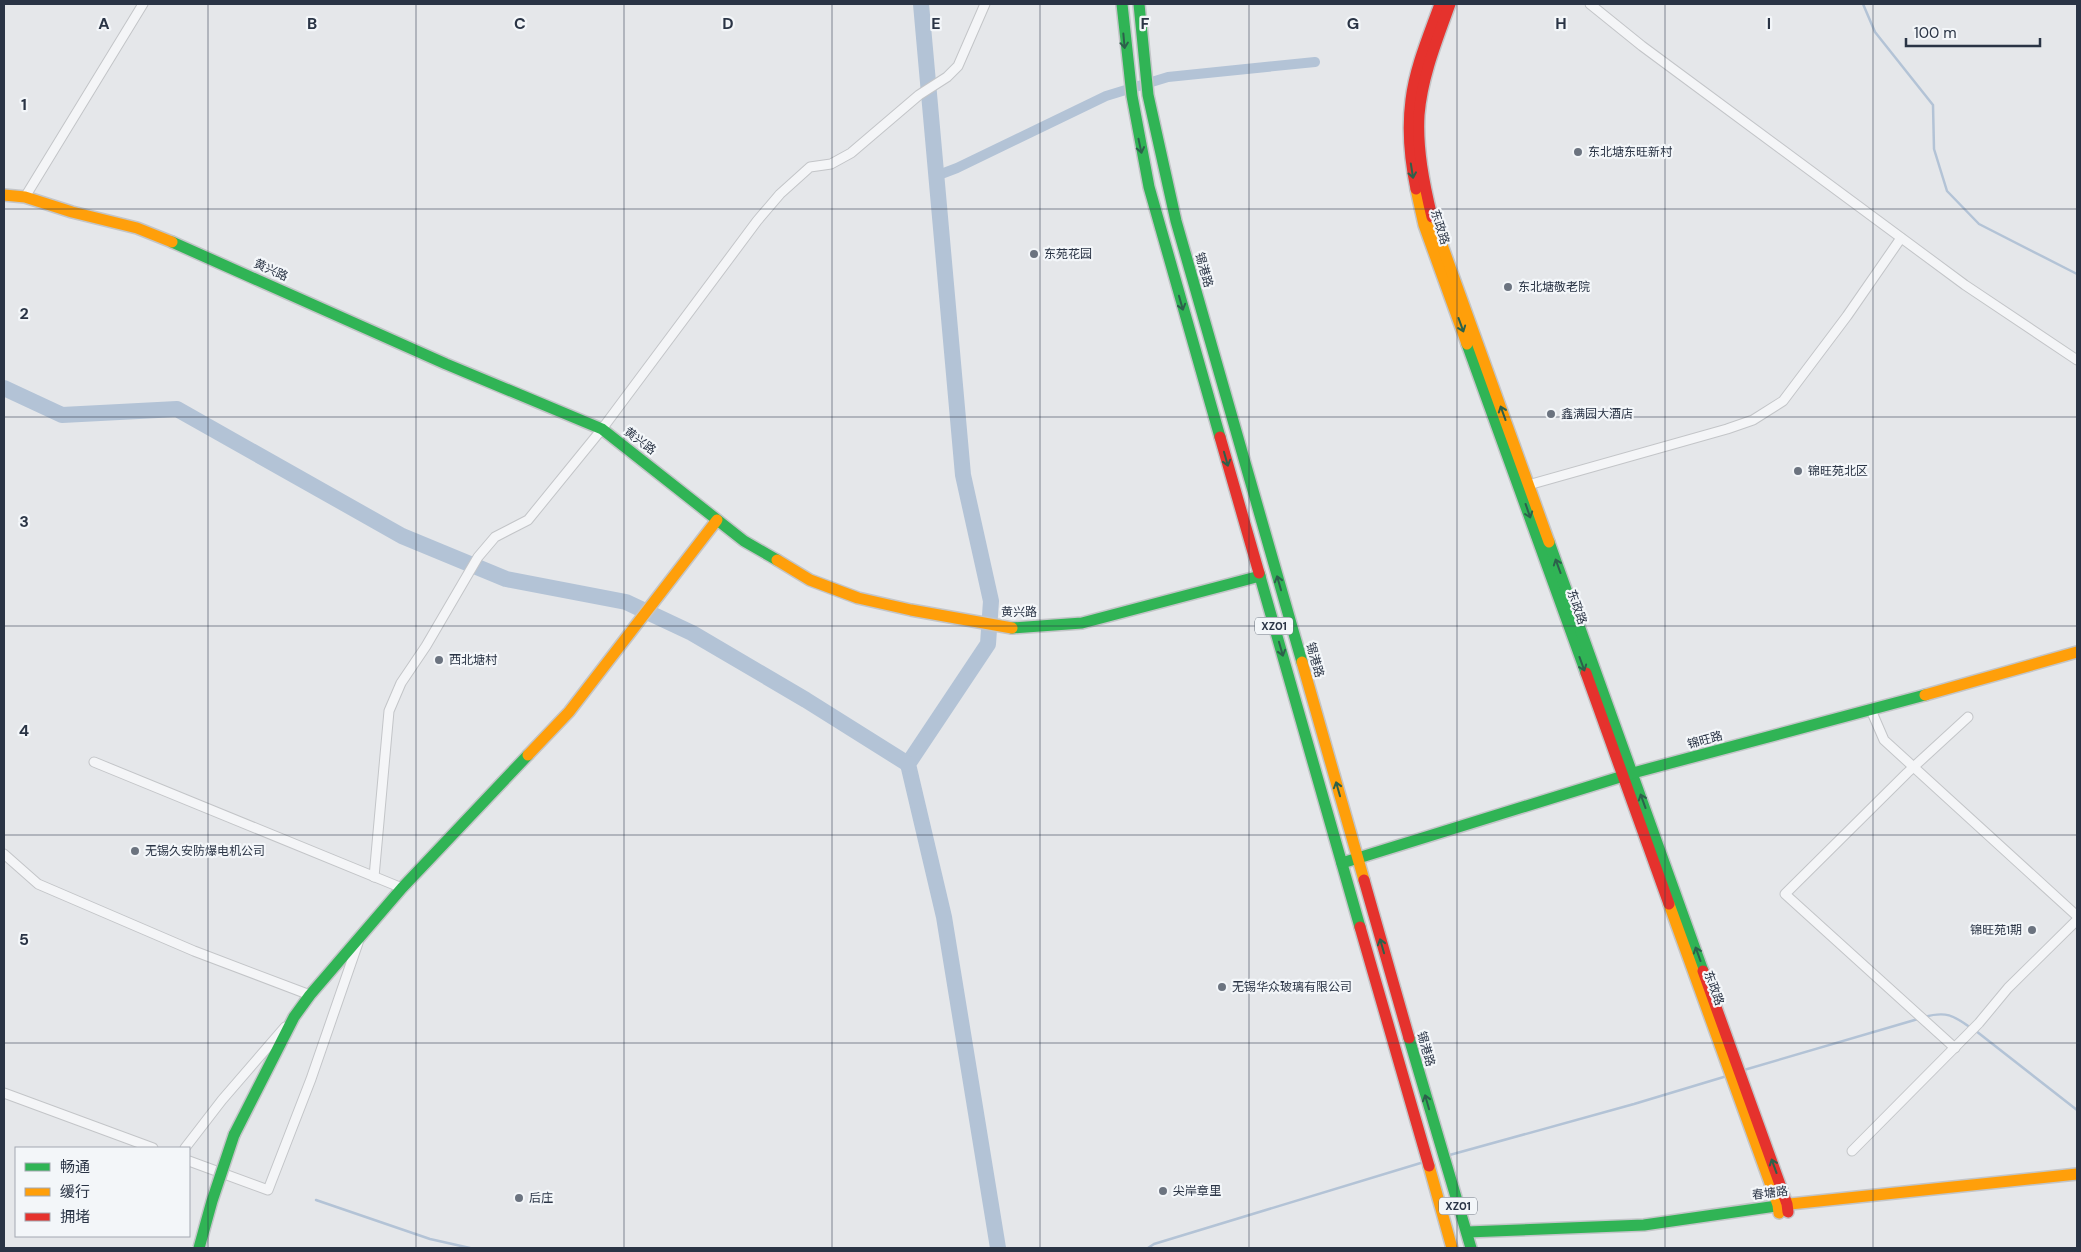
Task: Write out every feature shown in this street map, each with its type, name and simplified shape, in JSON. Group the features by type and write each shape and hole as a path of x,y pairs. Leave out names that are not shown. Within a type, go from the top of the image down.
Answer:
{"main road":[{"name":"XZ01","path":"1122,4 1130,98 1159,226 1452,1248"},
{"name":"锡港路","path":"1139,4 1148,95 1176,221 1440,1149 1469,1241"},
{"name":"东政路","path":"1440,4 1412,100 1410,160 1415,191 1424,225 1524,486"},
{"name":"东政路","path":"1450,4 1420,100 1420,158 1424,187 1433,220 1524,486 1783,1209"},
{"name":"黄兴路","path":"4,195 25,197 72,212 137,228 193,250 446,364 602,429 744,540 810,580 858,598 1009,628 1082,623 1260,576"},
{"path":"199,1248 234,1135 294,1017 310,995 402,888 569,712 718,520"},
{"name":"锦旺路","path":"1342,863 1628,774 1871,710 2077,652"},
{"name":"春塘路","path":"1469,1241 1644,1233 1783,1209 2077,1174"},
{"name":"春塘路","path":"1783,1209 2077,1182"}],"street":[{"path":"25,197 143,4"},
{"path":"374,877 389,712 401,682 426,646 478,557 495,537 528,520 602,429 757,221 780,194 810,167 831,164 850,153 919,95 947,77 958,66 985,4"},
{"path":"1590,4 1642,46 1901,238 2077,360"},
{"path":"1524,486 1727,429 1753,420 1783,401 1847,316 1901,238"},
{"path":"1852,1151 1955,1048 2008,988 2077,918 1884,740 1871,710"},
{"path":"1955,1048 1784,894 1913,767 1968,717"},
{"path":"94,762 402,888"},
{"path":"4,854 38,884 194,951 310,995"},
{"path":"190,1161 268,1190 310,1079 359,938"},
{"path":"186,1147 228,1093 294,1017"},
{"path":"4,1093 150,1147"}],"waterway":[{"path":"921,4 963,475 991,601 988,644 908,764 944,917 998,1248"},
{"path":"1863,4 1875,32 1933,105 1934,149 1947,191 1979,224 2077,274"},
{"path":"936,176 957,168 1106,96 1168,77 1315,62"},
{"path":"4,388 62,415 177,409 402,536 506,579 626,602 692,633 806,700 908,764"},
{"path":"1924,1017 1938,1014 1949,1015 1971,1028"},
{"path":"1744,1070 1918,1019"},
{"path":"1976,1031 2077,1110"},
{"path":"1446,1156 1727,1076"},
{"path":"1148,1248 1154,1244 1424,1162"},
{"path":"316,1200 430,1239 470,1248"}],"traffic: fast":[{"path":"1122,4 1132,96 1149,187 1220,437"},
{"path":"1139,4 1148,95 1176,221 1302,662"},
{"path":"172,242 446,364 602,429 744,541 777,560"},
{"path":"1467,344 1586,673"},
{"path":"1549,542 1703,971"},
{"path":"1259,573 1360,927"},
{"path":"1012,628 1082,623 1260,576"},
{"path":"1342,863 1633,773 1925,695"},
{"path":"234,1135 294,1017 310,995 402,888 528,755"},
{"path":"1409,1038 1471,1248"},
{"path":"199,1248 234,1135"},
{"path":"1467,1232 1644,1225 1790,1204"}],"traffic: slow":[{"path":"1416,189 1424,225 1467,344"},
{"path":"4,195 25,197 72,212 137,228 172,242"},
{"path":"1432,217 1549,542"},
{"path":"528,755 569,712 717,520"},
{"path":"777,560 810,580 858,598 911,610 1012,628"},
{"path":"1925,695 2077,652"},
{"path":"1302,662 1364,880"},
{"path":"1669,904 1778,1205 1779,1213"},
{"path":"1429,1166 1452,1248"},
{"path":"1790,1204 2077,1174"}],"traffic: jam":[{"path":"1416,189 1410,145 1409,122 1411,100 1419,63 1440,4"},
{"path":"1432,217 1422,166 1419,141 1419,115 1423,87 1435,45 1450,4"},
{"path":"1220,437 1259,573"},
{"path":"1586,673 1669,904"},
{"path":"1364,880 1409,1038"},
{"path":"1360,927 1429,1166"},
{"path":"1703,971 1787,1204 1788,1212"}],"place":[{"name":"东北塘东旺新村","path":"1578,152"},
{"name":"东苑花园","path":"1034,254"},
{"name":"东北塘敬老院","path":"1508,287"},
{"name":"鑫满园大酒店","path":"1551,414"},
{"name":"锦旺苑北区","path":"1798,471"},
{"name":"西北塘村","path":"439,660"},
{"name":"无锡久安防爆电机公司","path":"135,851"},
{"name":"锦旺苑1期","path":"2032,930"},
{"name":"无锡华众玻璃有限公司","path":"1222,987"},
{"name":"尖岸章里","path":"1163,1191"},
{"name":"后庄","path":"519,1198"}]}
